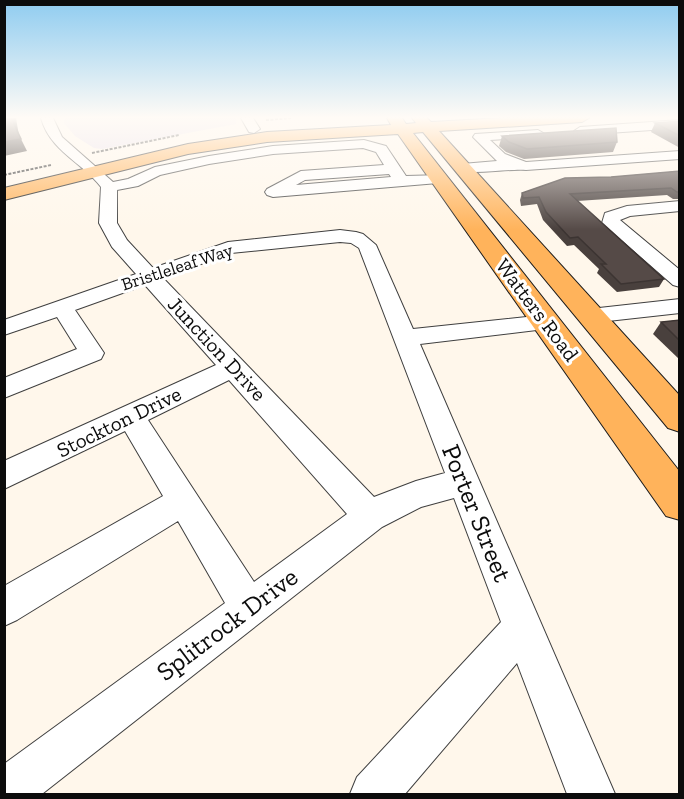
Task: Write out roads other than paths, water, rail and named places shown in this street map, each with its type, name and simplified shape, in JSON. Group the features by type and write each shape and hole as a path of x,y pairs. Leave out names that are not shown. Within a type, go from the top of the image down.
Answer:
{"main road":[{"path":"4,181 94,173 136,155"},
{"path":"4,194 94,173 197,155"},
{"name":"Watters Road","path":"435,155 590,316 680,419"},
{"name":"Watters Road","path":"450,173 545,322 680,503"}],"street":[{"path":"74,155 94,173"},
{"path":"385,155 397,175"},
{"path":"499,155 512,164"},
{"path":"397,175 273,192 301,176 450,173 512,164 526,166 663,155"},
{"name":"Junction Drive","path":"94,173 112,233 370,516"},
{"path":"680,206 627,211 616,213 611,217 611,223 680,280"},
{"name":"Bristleleaf Way","path":"4,328 228,248 340,236 356,237"},
{"name":"Porter Street","path":"356,237 367,245 591,795"},
{"path":"590,316 680,306"},
{"path":"4,389 92,353 62,307"},
{"path":"405,338 545,322"},
{"name":"Stockton Drive","path":"4,476 232,367"},
{"path":"130,416 249,608"},
{"name":"Splitrock Drive","path":"4,795 370,516 397,500 415,493 464,483"},
{"path":"4,608 183,501"},
{"path":"374,795 523,627"}]}
